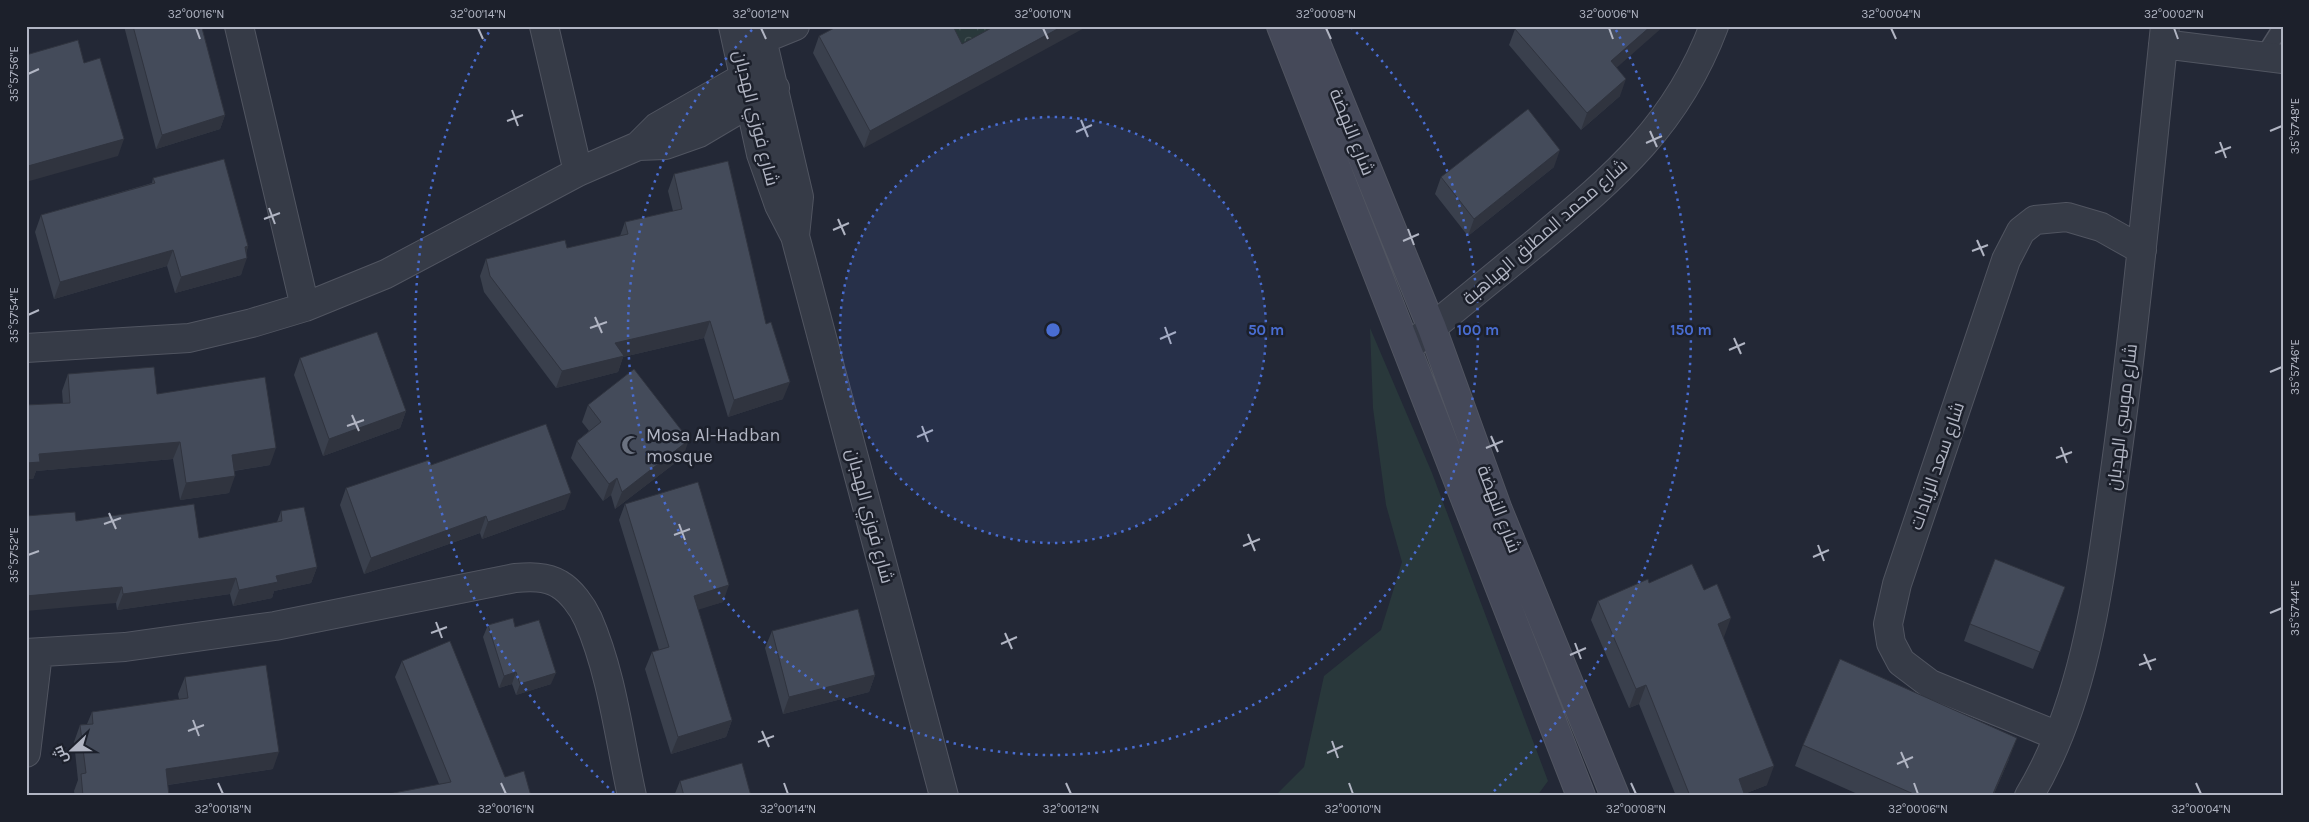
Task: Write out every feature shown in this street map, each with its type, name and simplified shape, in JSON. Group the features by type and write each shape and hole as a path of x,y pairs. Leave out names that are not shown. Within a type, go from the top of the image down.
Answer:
{"street":[{"path":"239,26 305,307"},
{"path":"544,26 578,172"},
{"name":"شارع فوزي الهدبان","path":"734,26 760,66 799,197 795,236"},
{"path":"699,133 795,26"},
{"name":"شارع النهضة","path":"1281,26 1581,796"},
{"name":"شارع النهضة","path":"1309,26 1432,328 1498,510 1615,796"},
{"name":"شارع محمد المطلق الهباهبة","path":"1408,348 1606,184 1641,148 1686,88 1714,26"},
{"path":"2164,35 2273,57"},
{"name":"شارع موسى الهدبان","path":"2029,796 2058,736 2084,656 2100,587 2125,399 2164,35"},
{"path":"26,348 189,338 252,323 305,307 386,274 578,172 638,146 657,127 760,66"},
{"name":"شارع فوزي الهدبان","path":"760,66 761,154 778,206 795,236 944,796"},
{"path":"638,146 665,146 699,133 722,130 742,138 761,154"},
{"name":"شارع سعد الزيادات","path":"2058,736 1930,684 1901,662 1891,643 1888,624 1897,584 2006,260 2021,231 2035,220 2067,217 2101,227 2142,250"},
{"path":"26,753 32,653 125,647 275,626 515,578 537,577 558,584 575,598 588,618 604,667 632,796"}],"lane":[{"path":"2273,57 2282,26"}],"green space":[{"path":"937,26 1020,26 956,61"},
{"path":"1370,328 1432,473 1548,781 1537,796 1275,796 1304,767 1324,676 1381,630 1402,562 1386,505 1373,408"}],"building":[{"path":"133,26 196,26 197,30 202,28 225,115 162,135"},
{"path":"838,26 953,26 962,44 995,26 1063,26 870,131 819,36"},
{"path":"1518,26 1651,26 1611,61 1626,79 1587,113 1515,29"},
{"path":"78,40 84,63 100,58 124,139 28,166 26,160 26,55"},
{"path":"1528,109 1560,150 1474,219 1441,177"},
{"path":"224,159 248,246 245,247 247,258 181,277 173,250 60,282 41,215 155,183 153,178"},
{"path":"728,161 766,324 771,322 790,382 734,400 710,321 615,343 624,356 562,371 490,276 486,259 565,240 567,248 628,234 625,222 682,209 674,174"},
{"path":"377,332 406,411 329,439 300,358"},
{"path":"154,367 157,394 265,377 276,448 232,455 235,476 186,483 180,442 39,454 40,462 26,463 26,405 70,403 68,374"},
{"name":"Mosa Al-Hadban mosque","path":"634,369 689,440 622,492 617,478 609,484 577,441 601,422 588,405"},
{"path":"546,424 571,493 488,522 486,516 371,558 346,488 429,460 431,465"},
{"path":"698,482 729,585 694,596 732,720 678,737 652,652 669,647 625,504"},
{"path":"194,504 199,538 282,521 281,511 304,507 317,567 276,576 278,582 239,590 236,578 123,594 122,587 26,596 26,516 75,512 76,521"},
{"path":"1995,559 2065,587 2040,652 1970,624"},
{"path":"1692,564 1704,590 1717,584 1731,618 1718,624 1774,766 1739,779 1745,796 1690,796 1646,685 1636,689 1598,601 1648,579 1649,583"},
{"path":"858,609 875,675 789,697 772,631"},
{"path":"513,618 515,627 539,620 556,673 520,684 516,672 504,676 488,625"},
{"path":"450,641 505,777 524,771 531,796 378,796 451,782 402,661"},
{"path":"1840,659 2017,738 1992,796 1918,796 1803,745"},
{"path":"266,665 279,752 166,769 169,796 83,796 81,774 86,773 80,725 93,724 92,712 188,698 185,677"},
{"path":"742,763 751,796 684,796 680,781"}],"place":[{"name":"Mosa Al-Hadban mosque","path":"631,445"}]}
